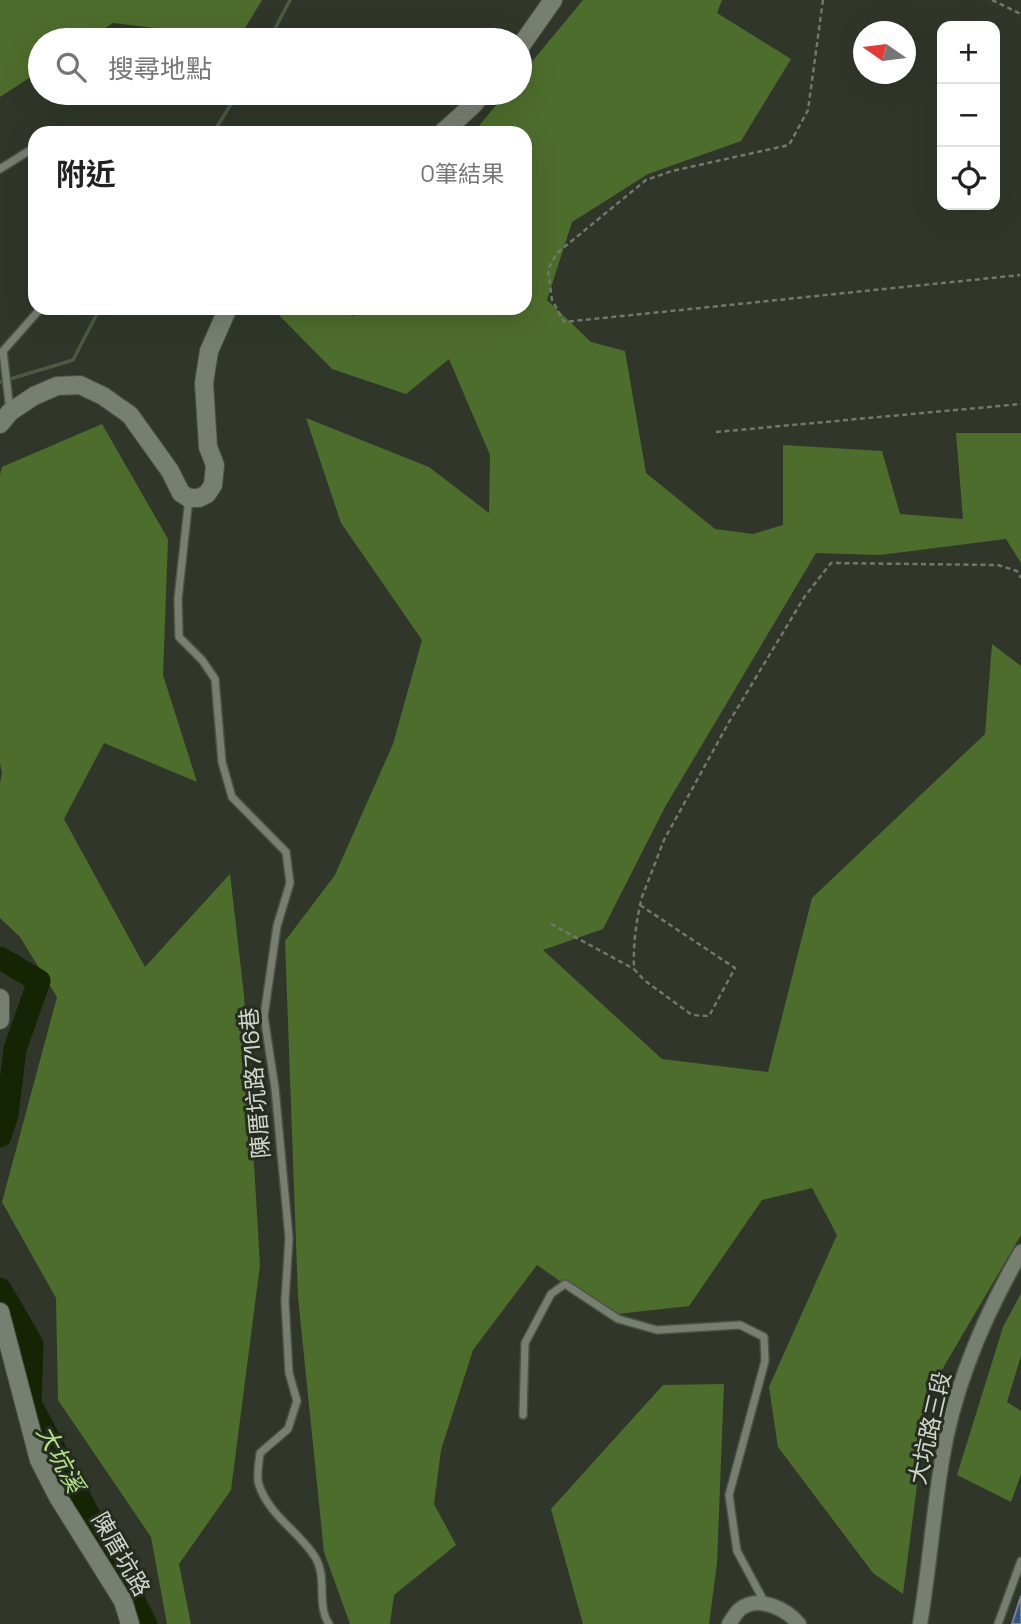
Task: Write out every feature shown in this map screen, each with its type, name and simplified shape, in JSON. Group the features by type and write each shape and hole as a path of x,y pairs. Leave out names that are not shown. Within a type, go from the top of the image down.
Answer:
{"street":[{"path":"532,30 553,0"},
{"path":"450,126 473,105"},
{"path":"5,418 34,396 57,386 80,385 103,396 130,415 170,471 181,494 189,498 199,498 207,494 215,477 215,466 208,447 204,383 209,351 225,315"},
{"path":"0,998 0,1020"},
{"name":"大坑路三段","path":"920,1624 942,1458 957,1396 968,1361 990,1311 1021,1252"},
{"name":"陳厝坑路","path":"0,1312 39,1460 58,1497 122,1601 130,1624"},
{"path":"729,1624 739,1610 750,1604 766,1604 777,1608 799,1624"}],"lane":[{"path":"0,169 28,151"},
{"path":"5,418 8,392 2,349 34,315"},
{"name":"陳厝坑路716巷","path":"189,498 178,599 179,637 202,660 215,679 222,762 232,797 286,852 290,883 277,926 264,1016 275,1088 289,1238 285,1301 289,1373 297,1401 288,1429 260,1453 258,1483 276,1516 315,1556 323,1578 324,1616 329,1624"},
{"path":"523,1415 525,1343 551,1294 565,1284 618,1319 657,1330 740,1325 764,1337 765,1362 729,1495 737,1551 766,1604"},
{"path":"998,1624 1021,1561"}],"path":[{"path":"823,0 808,110 789,145 672,171 646,180 557,253 548,269 552,300 564,322 1020,275"},
{"path":"992,0 1021,14"},
{"path":"716,432 1021,404"},
{"path":"634,969 640,905 664,840 729,722 805,596 831,563 999,565 1017,571 1021,578"},
{"path":"551,924 634,969 644,980 692,1015 709,1016 736,968 640,905"}],"green space":[{"path":"0,0 262,0 245,28 155,28 113,23 105,28 28,28 28,79 0,97"},
{"path":"583,0 722,0 717,13 791,59 741,141 648,174 572,222 547,300 591,342 625,351 646,473 715,529 753,534 783,525 783,445 882,451 900,514 963,519 956,433 1021,433 1021,563 1006,539 880,555 816,553 665,807 603,929 543,950 662,1059 768,1072 812,898 985,734 992,644 1021,666 1021,1235 929,1392 903,1594 873,1573 778,1447 769,1387 837,1235 812,1188 762,1200 689,1306 608,1315 537,1265 473,1350 441,1450 434,1504 456,1545 394,1595 390,1624 350,1624 324,1552 298,1297 285,941 335,875 393,744 422,640 341,523 306,418 429,467 489,513 490,455 449,359 406,394 332,369 279,315 532,315 532,126 479,126 496,105 532,105 532,62"},
{"path":"102,424 168,539 163,675 197,782 104,743 64,819 145,967 230,874 244,995 260,1265 231,1490 179,1564 191,1624 167,1624 151,1537 58,1400 56,1298 2,1202 57,997 20,937 0,918 0,475 2,467"},
{"path":"1021,1293 1021,1356 1007,1402 1021,1411 1021,1474 1011,1502 957,1475 1003,1327"},
{"path":"724,1384 717,1563 709,1624 583,1624 551,1509 663,1385"}],"building":[{"path":"1021,1596 1021,1624 1012,1624"}],"waterway":[{"path":"275,28 290,0"},
{"path":"217,126 230,105"},
{"path":"0,382 73,360 96,315"},
{"name":"大坑溪","path":"0,958 39,981 15,1049 7,1115 0,1136"},
{"name":"大坑溪","path":"0,1289 32,1344 30,1403 146,1624"}]}
